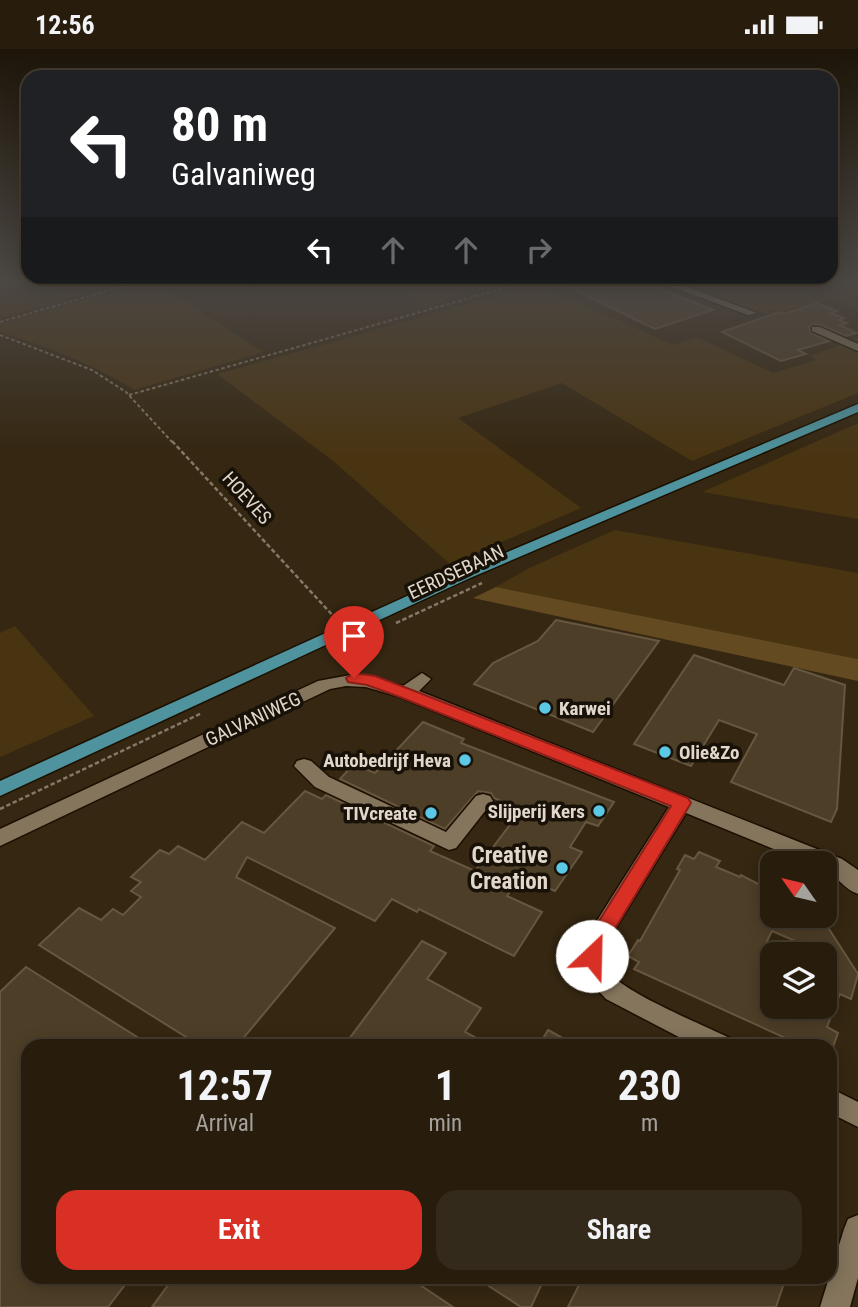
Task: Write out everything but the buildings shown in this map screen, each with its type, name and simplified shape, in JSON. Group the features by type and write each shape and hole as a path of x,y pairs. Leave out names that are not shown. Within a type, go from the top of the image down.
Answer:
{"main road":[{"name":"EERDSEBAAN","path":"0,789 465,575 858,408"}],"street":[{"path":"835,338 858,348"},
{"name":"GALVANIWEG","path":"0,838 324,685 340,679 362,679 406,694 835,865 850,875 858,886"},
{"path":"406,694 422,679"},
{"path":"304,766 322,782 449,842 482,800"},
{"path":"682,803 594,945 592,956 603,983 614,992 707,1039"},
{"path":"837,1104 858,1115"},
{"path":"835,1307 858,1229"}],"path":[{"name":"HOEVES","path":"7,338 92,370 129,395 339,622"},
{"path":"129,395 331,338"},
{"name":"EERDSEBAAN","path":"394,624 489,580"},
{"path":"0,809 206,711"}],"shaded area":[{"path":"17,338 241,338 264,352 134,390 102,372"},
{"path":"348,338 657,338 673,345 698,338 773,373 816,360 810,356 858,338 858,393 692,461 562,383 458,418 581,508 450,564 332,460 217,374"},
{"path":"858,423 858,519 702,492 854,425"},
{"path":"615,530 858,573 858,659 496,587 529,568"},
{"path":"496,587 858,659 858,681 473,598"},
{"path":"15,626 94,716 0,757 0,633"}],"place":[{"name":"Karwei","path":"545,708"},
{"name":"Olie&Zo","path":"665,752"},
{"name":"Autobedrijf Heva","path":"465,760"},
{"name":"Slijperij Kers","path":"599,811"},
{"name":"TIVcreate","path":"431,813"},
{"name":"Creative Creation","path":"562,868"}],"route":[{"path":"354,678 369,680 406,694 682,803 594,945 592,956"}]}
